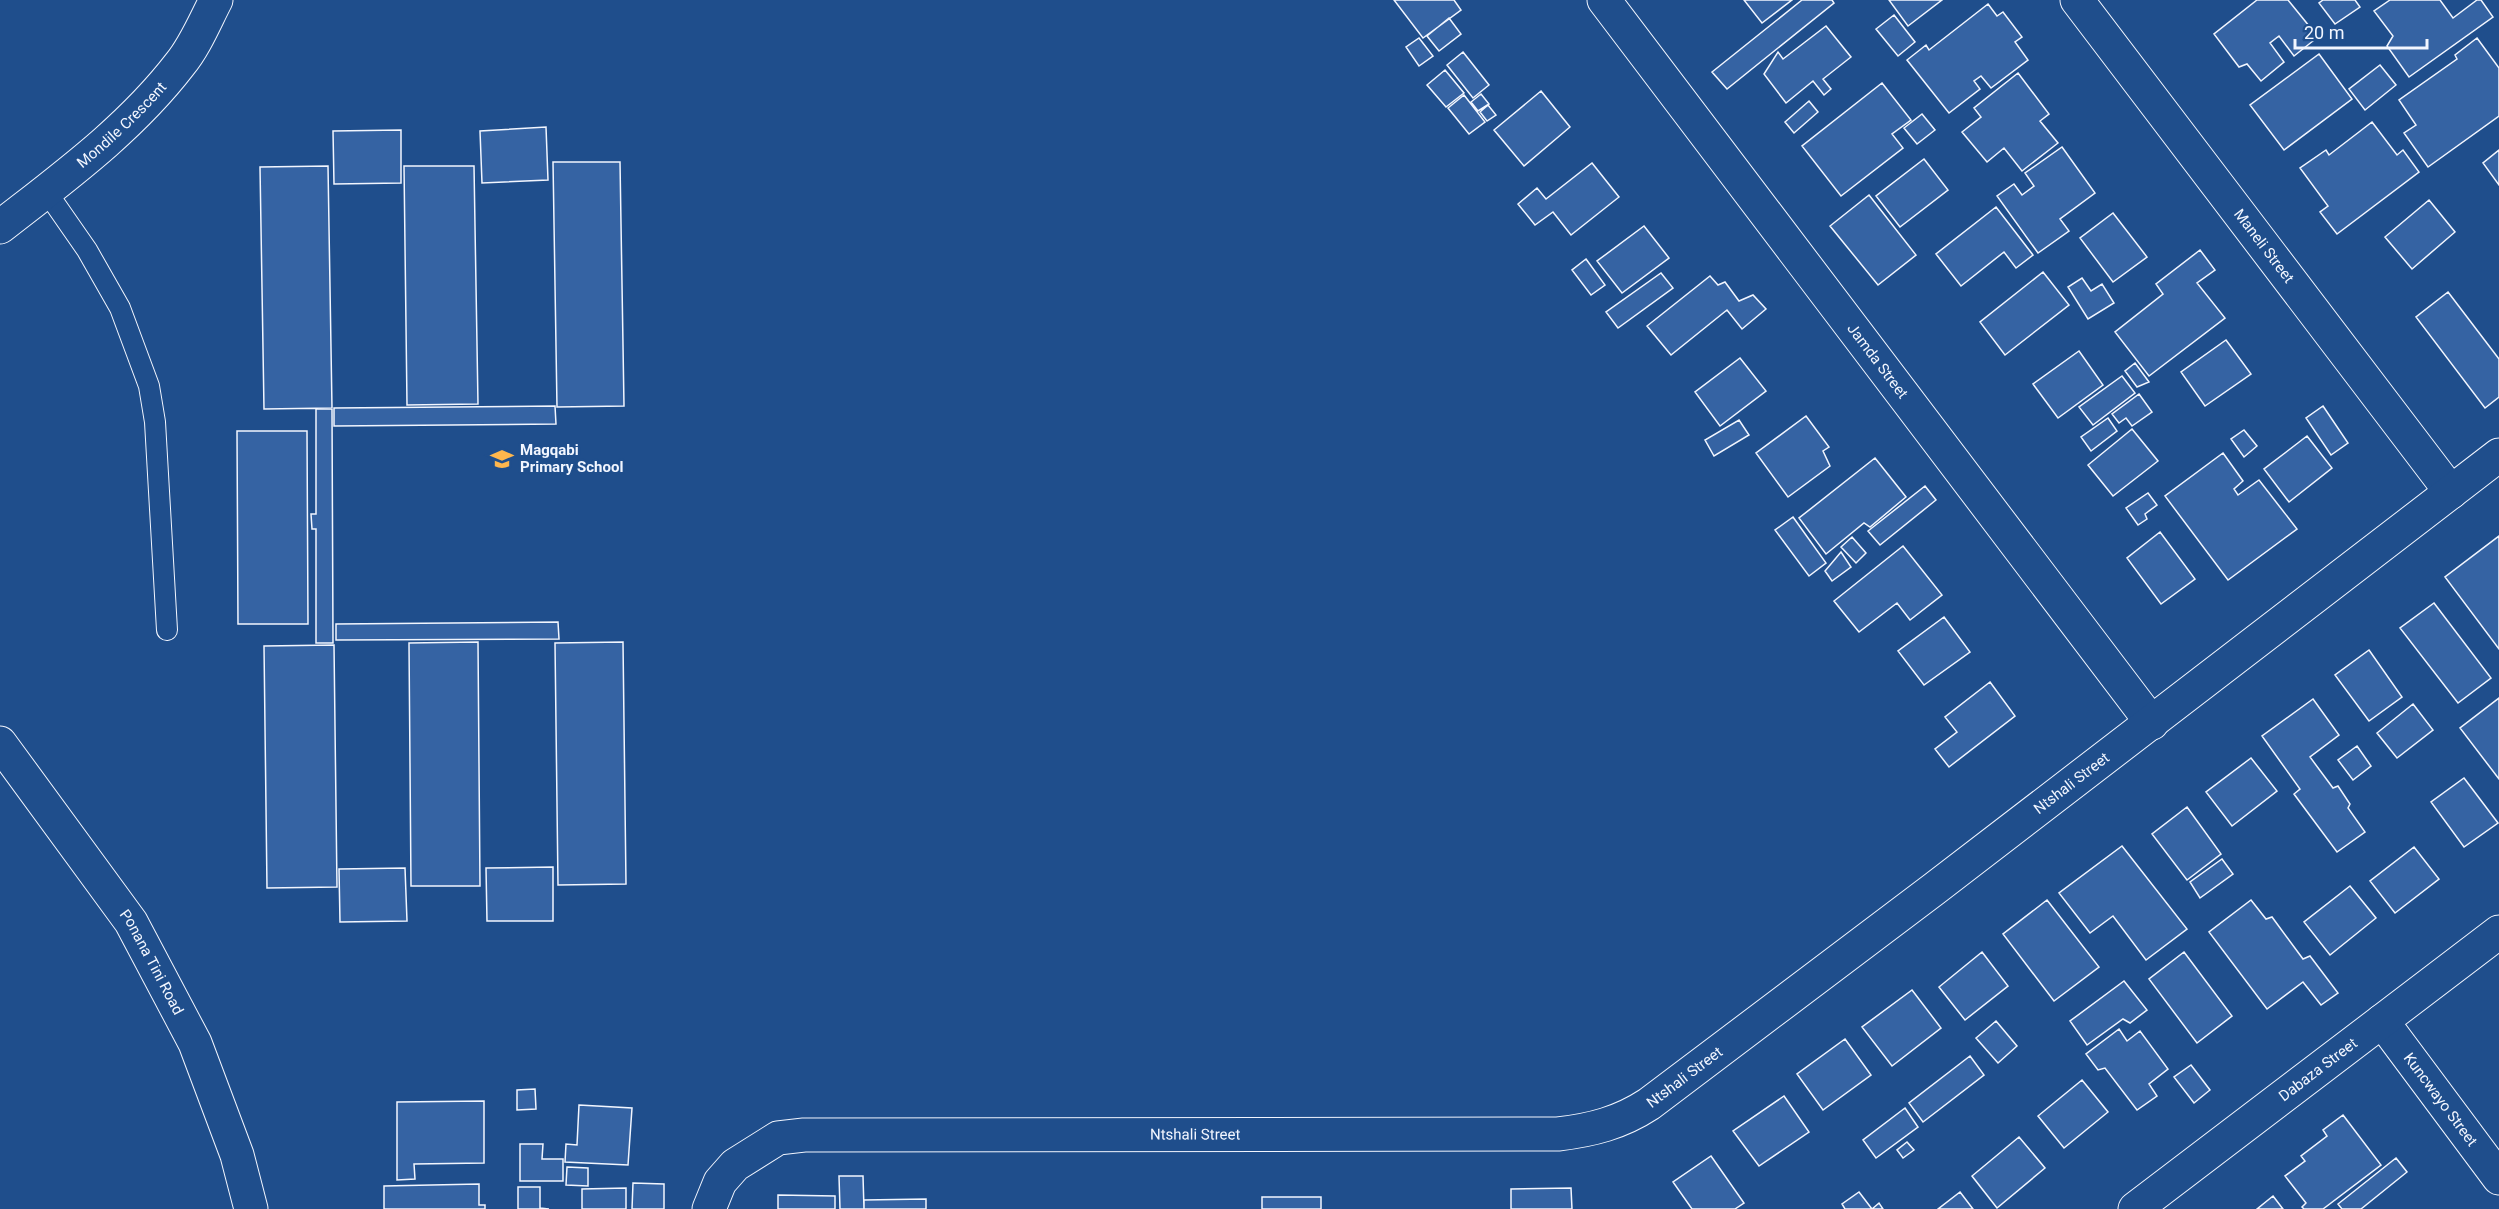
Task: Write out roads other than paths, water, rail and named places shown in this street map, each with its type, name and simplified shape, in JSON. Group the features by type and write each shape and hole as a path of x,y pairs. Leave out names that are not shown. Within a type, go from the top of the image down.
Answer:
{"street":[{"name":"Mondile Crescent","path":"0,228 135,116 182,62 216,0"},
{"name":"Jamda Street","path":"1604,0 2152,723"},
{"name":"Maneli Street","path":"2077,0 2451,492"},
{"name":"Ntshali Street","path":"710,1209 720,1182 735,1165 778,1138 804,1135 1558,1134 1589,1131 1610,1125 1631,1116 1649,1104 2152,723 2499,455"},
{"name":"Ponana Tini Road","path":"0,743 131,921 195,1043 237,1155 251,1209"},
{"name":"Dabaza Street","path":"2135,1209 2499,932"},
{"name":"Kuncwayo Street","path":"2382,1021 2499,1178"}],"lane":[{"path":"46,191 87,250 120,308 149,386 155,422 167,630"}],"place":[{"name":"Magqabi Primary School","path":"502,459"}]}
